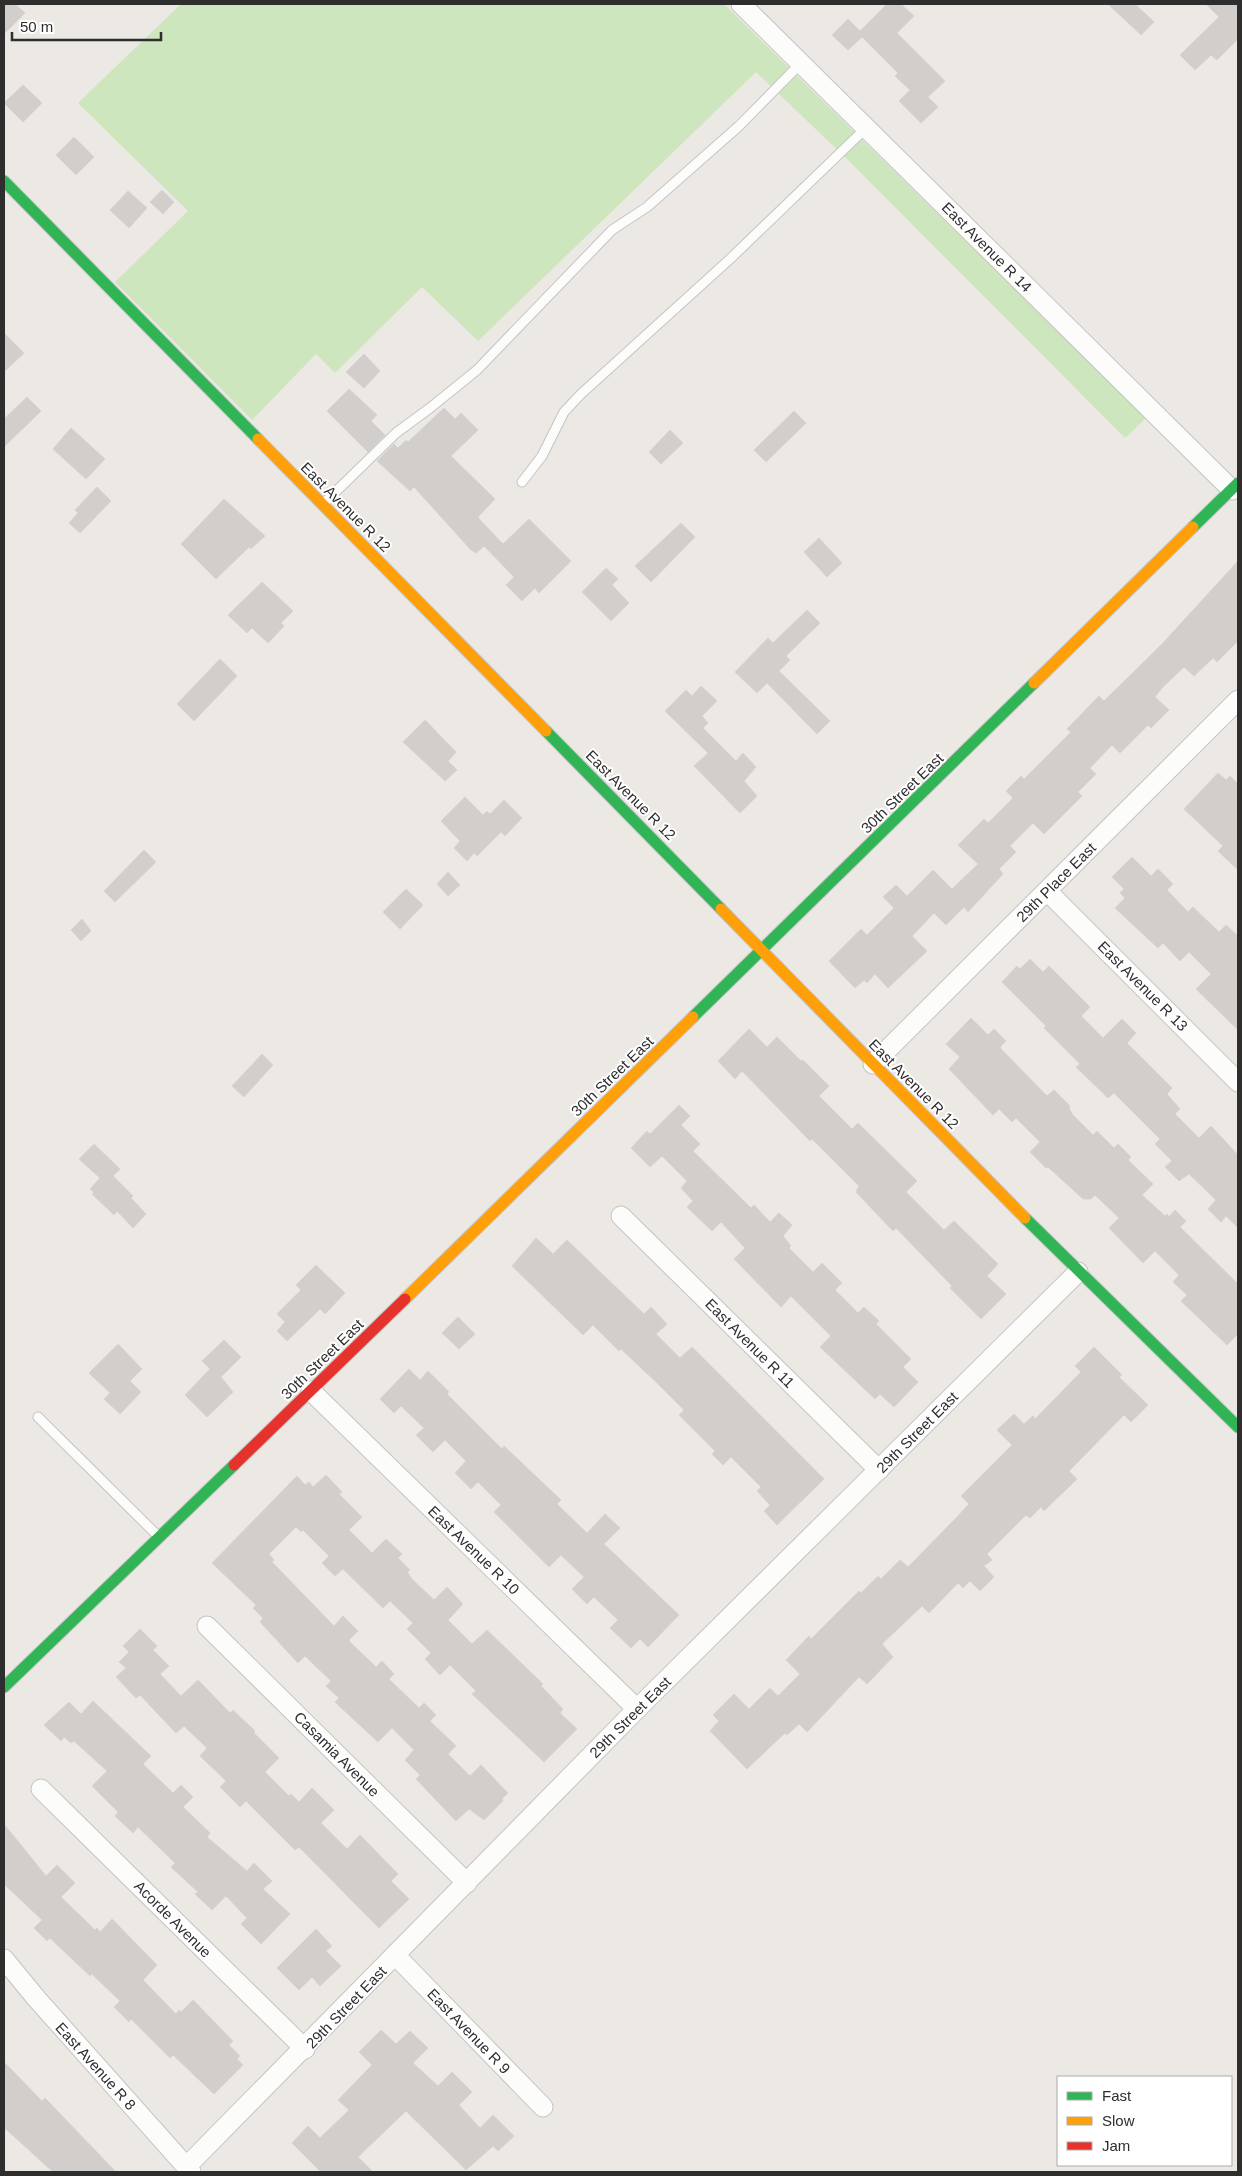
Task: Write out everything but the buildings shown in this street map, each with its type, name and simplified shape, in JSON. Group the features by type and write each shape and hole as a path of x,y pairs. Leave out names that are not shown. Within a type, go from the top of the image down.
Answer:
{"street":[{"name":"East Avenue R 14","path":"741,4 1235,487"},
{"name":"East Avenue R 12","path":"4,181 1078,1272 1238,1427"},
{"name":"30th Street East","path":"4,1687 763,950 1235,487"},
{"name":"29th Place East","path":"873,1064 1047,891 1235,710"},
{"name":"East Avenue R 13","path":"1047,891 1238,1082"},
{"name":"East Avenue R 11","path":"621,1216 879,1470"},
{"name":"29th Street East","path":"189,2170 636,1709 1078,1272"},
{"name":"East Avenue R 10","path":"311,1390 636,1709"},
{"name":"Casamia Avenue","path":"207,1626 467,1883"},
{"name":"Acorde Avenue","path":"42,1789 305,2049"},
{"name":"East Avenue R 9","path":"396,1956 543,2107"},
{"name":"East Avenue R 8","path":"4,1959 189,2170"}],"lane":[{"path":"323,504 396,432 430,408 477,370 612,230 646,207 739,126 801,63"},
{"path":"522,482 542,456 564,412 581,394 730,259 866,128"},
{"path":"38,1417 159,1537"}],"green space":[{"path":"181,4 724,4 1146,418 1125,438 847,159 756,72 478,341 422,287 335,373 316,354 252,420 115,282 188,211 78,103"}],"traffic: fast":[{"path":"4,181 258,439"},
{"path":"1193,527 1238,483"},
{"path":"693,1017 1034,683"},
{"path":"546,731 721,909"},
{"path":"1025,1218 1238,1427"},
{"path":"4,1687 234,1465"}],"traffic: slow":[{"path":"258,439 546,731"},
{"path":"1034,683 1193,527"},
{"path":"721,909 1025,1218"},
{"path":"405,1299 693,1017"}],"traffic: jam":[{"path":"234,1465 405,1299"}]}
